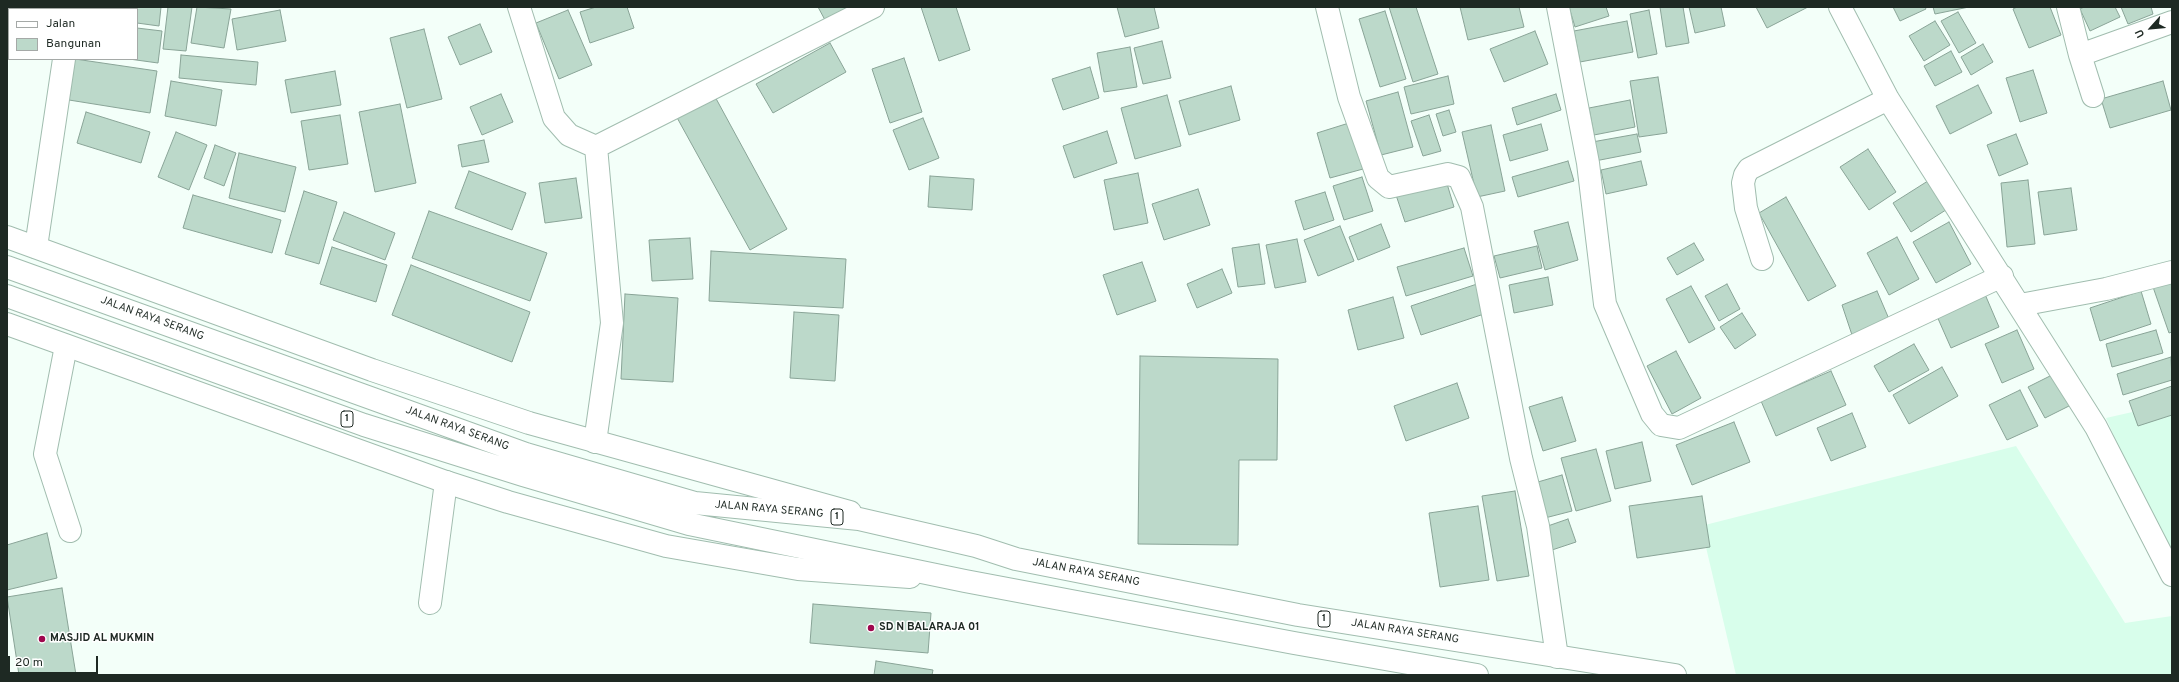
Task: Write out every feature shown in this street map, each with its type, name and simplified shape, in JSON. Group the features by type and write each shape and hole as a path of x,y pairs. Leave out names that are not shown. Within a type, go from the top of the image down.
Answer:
{"main road":[{"path":"519,7 554,118 569,135 596,147"},
{"path":"596,147 874,7"},
{"path":"1327,7 1349,97 1378,178 1389,187 1448,174 1459,177 1472,207 1521,458 1538,526 1557,657"},
{"path":"1558,7 1588,163 1605,304 1652,414 1661,425 1679,428 2002,276"},
{"path":"1840,7 1888,99 2002,276 2096,427 2172,575"},
{"path":"2068,7 2093,96"},
{"path":"2080,54 2172,22"},
{"path":"36,247 64,60"},
{"path":"1762,259 1746,208 1743,183 1745,175 1749,169 1888,99"},
{"path":"595,442 612,323 596,147"},
{"path":"7,237 372,370 529,423 976,546"},
{"name":"JALAN RAYA SERANG","path":"7,267 526,454 695,503 859,519 976,546 1016,559 1298,615 1676,675"},
{"path":"2020,305 2106,289 2172,272"},
{"name":"JALAN RAYA SERANG","path":"7,296 364,425 523,475 689,524 965,581 1294,643 1477,675"},
{"path":"7,324 446,482 666,546 798,569 965,581"},
{"path":"66,346 45,454 70,531"},
{"path":"430,603 446,482"}],"shaded area":[{"path":"2172,403 2172,565 2106,418"},
{"path":"2016,446 2125,623 2172,616 2172,675 1736,675 1701,526"}],"building":[{"path":"161,7 159,26 138,23 138,8 96,8"},
{"path":"168,7 192,7 186,51 163,49"},
{"path":"197,7 231,9 224,48 191,43"},
{"path":"596,7 627,7 634,28 590,43 580,12"},
{"path":"818,7 850,7 825,20"},
{"path":"921,7 956,7 970,50 939,61"},
{"path":"1117,7 1154,7 1159,28 1125,37"},
{"path":"1389,7 1416,7 1438,74 1413,82"},
{"path":"1460,7 1519,7 1524,27 1468,40"},
{"path":"1569,7 1606,7 1609,16 1575,27"},
{"path":"1660,7 1683,7 1689,43 1666,47"},
{"path":"1689,7 1721,7 1725,26 1695,33"},
{"path":"1756,7 1808,7 1767,28"},
{"path":"1893,7 1925,7 1926,9 1900,21"},
{"path":"1933,7 1969,7 1935,14"},
{"path":"2017,7 2050,7 2061,35 2029,48 2013,9"},
{"path":"2084,7 2115,7 2120,17 2090,31 2080,9"},
{"path":"2121,7 2151,7 2153,14 2128,24"},
{"path":"280,10 286,41 237,50 232,19"},
{"path":"568,10 592,65 559,79 536,23"},
{"path":"1649,10 1657,54 1638,58 1630,14"},
{"path":"1385,11 1406,79 1380,87 1359,19"},
{"path":"1958,12 1976,43 1959,53 1941,21"},
{"path":"1627,21 1633,52 1580,62 1574,31"},
{"path":"1935,21 1950,45 1924,61 1909,36"},
{"path":"480,24 492,52 460,65 448,37"},
{"path":"138,28 162,31 158,63 136,60 138,60"},
{"path":"424,29 442,99 407,108 390,38"},
{"path":"1535,31 1548,64 1504,82 1490,49"},
{"path":"1162,41 1171,78 1143,84 1134,48"},
{"path":"830,43 846,72 773,113 756,84"},
{"path":"1983,44 1993,62 1971,75 1961,57"},
{"path":"1130,47 1137,87 1104,92 1097,53"},
{"path":"1951,51 1962,72 1935,86 1924,66"},
{"path":"181,55 258,62 256,85 179,78"},
{"path":"904,58 922,112 890,123 872,69"},
{"path":"75,60 157,71 150,113 69,100"},
{"path":"1090,67 1099,98 1063,110 1052,79"},
{"path":"2033,70 2047,113 2020,122 2006,78"},
{"path":"335,71 341,105 291,113 285,80"},
{"path":"1448,76 1454,104 1411,114 1404,87"},
{"path":"1658,77 1667,133 1639,137 1630,81"},
{"path":"171,81 222,90 216,126 165,116"},
{"path":"2163,81 2171,110 2110,128 2101,99"},
{"path":"1978,85 1992,113 1950,134 1936,106"},
{"path":"1231,86 1240,120 1189,135 1179,101"},
{"path":"1398,92 1413,147 1381,155 1366,101"},
{"path":"713,93 787,229 750,250 675,114"},
{"path":"501,94 513,122 482,135 470,107"},
{"path":"1556,94 1561,110 1517,125 1512,108"},
{"path":"1167,95 1181,146 1135,159 1121,108"},
{"path":"1630,100 1635,127 1594,135 1589,108"},
{"path":"400,104 416,183 375,192 359,112"},
{"path":"1449,110 1456,132 1443,136 1436,114"},
{"path":"86,112 150,132 141,163 77,143"},
{"path":"340,115 348,164 309,170 301,121"},
{"path":"1429,115 1441,151 1423,156 1411,121"},
{"path":"923,118 939,158 909,170 893,130"},
{"path":"1349,123 1363,169 1330,178 1317,133"},
{"path":"1541,124 1548,150 1510,161 1503,135"},
{"path":"1491,125 1505,191 1477,197 1462,132"},
{"path":"1107,131 1117,163 1074,178 1063,146"},
{"path":"176,132 207,145 189,190 158,177"},
{"path":"1637,134 1641,152 1595,161 1592,142"},
{"path":"2016,134 2028,164 1999,176 1987,145"},
{"path":"484,140 489,162 462,167 458,145"},
{"path":"215,145 236,153 224,186 204,178"},
{"path":"1868,149 1896,192 1869,210 1840,167"},
{"path":"239,153 296,167 285,212 229,198"},
{"path":"1568,161 1574,181 1518,197 1512,177"},
{"path":"1641,161 1647,185 1606,194 1601,170"},
{"path":"469,171 526,193 512,230 455,208"},
{"path":"1138,173 1148,223 1114,230 1104,180"},
{"path":"930,176 974,179 972,210 928,207"},
{"path":"1362,177 1373,211 1344,220 1333,186"},
{"path":"1445,177 1454,207 1405,222 1395,192"},
{"path":"576,178 582,218 545,223 539,183"},
{"path":"1931,179 1949,208 1911,232 1893,203"},
{"path":"2028,180 2035,244 2007,247 2001,183"},
{"path":"2071,188 2077,230 2044,235 2038,192"},
{"path":"1198,189 1210,225 1164,240 1152,204"},
{"path":"304,191 337,202 319,264 285,254"},
{"path":"1325,192 1334,220 1304,230 1295,201"},
{"path":"193,195 281,220 272,253 183,228"},
{"path":"1786,197 1836,286 1808,301 1759,213"},
{"path":"429,211 547,253 530,301 412,258"},
{"path":"344,212 395,233 385,260 333,240"},
{"path":"1568,222 1578,260 1545,270 1534,231"},
{"path":"1949,222 1971,264 1936,283 1913,242"},
{"path":"1381,224 1390,247 1358,260 1349,237"},
{"path":"1340,226 1354,261 1318,276 1304,240"},
{"path":"1897,237 1919,279 1889,295 1867,253"},
{"path":"690,238 693,279 652,281 649,240"},
{"path":"1297,239 1306,282 1275,288 1266,245"},
{"path":"1694,243 1704,260 1677,275 1667,258"},
{"path":"1259,244 1265,284 1238,287 1232,248"},
{"path":"1537,246 1542,268 1500,278 1494,256"},
{"path":"332,247 387,265 376,302 320,284"},
{"path":"1464,248 1473,276 1406,296 1397,267"},
{"path":"711,251 846,259 843,308 709,301"},
{"path":"1142,262 1156,301 1117,315 1103,275"},
{"path":"411,265 530,312 512,362 392,315"},
{"path":"1222,269 1232,293 1197,308 1187,284"},
{"path":"1548,277 1553,305 1514,313 1509,285"},
{"path":"2172,280 2172,332 2169,333 2153,287"},
{"path":"1477,284 1487,313 1421,335 1411,306"},
{"path":"1727,284 1740,309 1719,321 1705,296"},
{"path":"1691,286 1715,329 1689,343 1666,299"},
{"path":"1877,291 1889,319 1852,335 1842,305"},
{"path":"2141,291 2151,324 2100,341 2090,308"},
{"path":"1984,292 1999,327 1951,348 1936,314"},
{"path":"625,294 678,298 673,382 621,379"},
{"path":"1393,297 1404,338 1358,350 1348,310"},
{"path":"794,312 839,315 835,381 790,378"},
{"path":"1742,313 1756,335 1735,349 1720,327"},
{"path":"2017,330 2034,369 2002,383 1985,344"},
{"path":"2156,330 2163,353 2112,367 2106,344"},
{"path":"1914,344 1929,370 1889,392 1874,366"},
{"path":"1676,351 1701,398 1672,414 1647,366"},
{"path":"1140,356 1278,359 1277,460 1239,460 1238,545 1138,544"},
{"path":"2171,357 2172,380 2123,395 2117,374"},
{"path":"1942,367 1958,396 1909,424 1893,395"},
{"path":"1831,371 1846,405 1776,436 1761,401"},
{"path":"2054,374 2071,405 2045,418 2028,387"},
{"path":"1457,383 1469,418 1406,441 1394,406"},
{"path":"2172,386 2172,415 2138,426 2129,401"},
{"path":"2020,390 2038,426 2007,440 1989,405"},
{"path":"1562,397 1576,441 1543,451 1529,407"},
{"path":"1852,413 1866,447 1831,461 1817,428"},
{"path":"1734,422 1750,462 1692,485 1676,445"},
{"path":"1642,442 1651,481 1615,489 1606,451"},
{"path":"1596,449 1611,501 1576,511 1561,458"},
{"path":"1562,475 1572,511 1541,519 1531,484"},
{"path":"1515,491 1529,576 1497,581 1482,496"},
{"path":"1702,496 1710,547 1637,558 1629,506"},
{"path":"1478,506 1489,580 1440,587 1429,513"},
{"path":"1568,519 1576,542 1549,551 1542,528"},
{"path":"47,533 57,578 7,590 7,545"},
{"name":"MASJID AL MUKMIN","path":"62,588 76,675 19,675 7,597"},
{"name":"SD N BALARAJA 01","path":"813,604 931,613 928,653 810,643"},
{"name":"SD N BALARAJA 01","path":"876,661 933,670 932,675 874,675"}],"place":[{"name":"SD N BALARAJA 01","path":"871,628"},
{"name":"MASJID AL MUKMIN","path":"42,639"}]}
